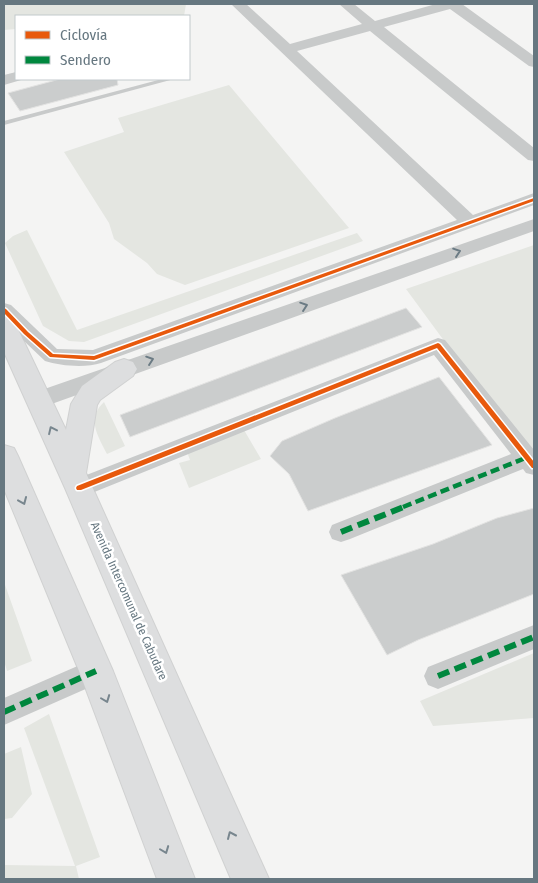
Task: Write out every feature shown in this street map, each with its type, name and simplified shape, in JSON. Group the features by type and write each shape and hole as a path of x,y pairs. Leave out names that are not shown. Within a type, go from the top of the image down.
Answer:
{"highway":[{"name":"Avenida Intercomunal de Cabudare","path":"4,325 75,480 250,879"},
{"path":"75,480 84,404 91,394 124,369"},
{"path":"4,456 96,671 176,879"}],"street":[{"path":"238,4 470,222"},
{"path":"346,4 534,156"},
{"path":"286,50 452,4 534,63"},
{"path":"4,310 52,356 94,358 534,199"},
{"path":"38,400 534,225"},
{"path":"75,480 438,345 531,461 341,532"},
{"path":"438,676 534,637"},
{"path":"4,712 96,671"}],"lane":[{"path":"4,123 166,80"}],"shaded area":[{"path":"4,4 186,4 184,15 15,15 15,29 4,30"},
{"path":"229,85 349,228 185,285 157,274 147,263 114,239 109,223 64,152 124,132 118,118"},
{"path":"27,230 77,330 357,233 363,241 84,342 69,341 43,326 5,243 13,236"},
{"path":"534,245 534,463 406,289"},
{"path":"104,402 125,446 107,454 95,428 96,415"},
{"path":"244,430 261,459 189,488 179,463 190,460 187,452"},
{"path":"4,582 32,661 7,671 4,661"},
{"path":"534,653 534,718 433,726 420,701"},
{"path":"49,714 100,857 76,866 79,879 4,879 4,865 75,866 24,728"},
{"path":"21,747 32,794 12,818 4,819 4,754"}],"building":[{"path":"56,80 117,80 118,85 20,111 8,93"},
{"path":"406,308 422,327 130,437 120,415"},
{"path":"439,377 492,445 308,511 289,474 270,456 282,441"},
{"path":"534,508 534,594 418,640 387,655 341,575 433,544 497,518"}],"marked path":[{"path":"341,532 528,457"},
{"path":"438,676 534,637"},
{"path":"4,712 96,671"}],"cycle path":[{"path":"4,310 52,356 94,358 534,199"},
{"path":"79,488 438,345 534,466"}]}
